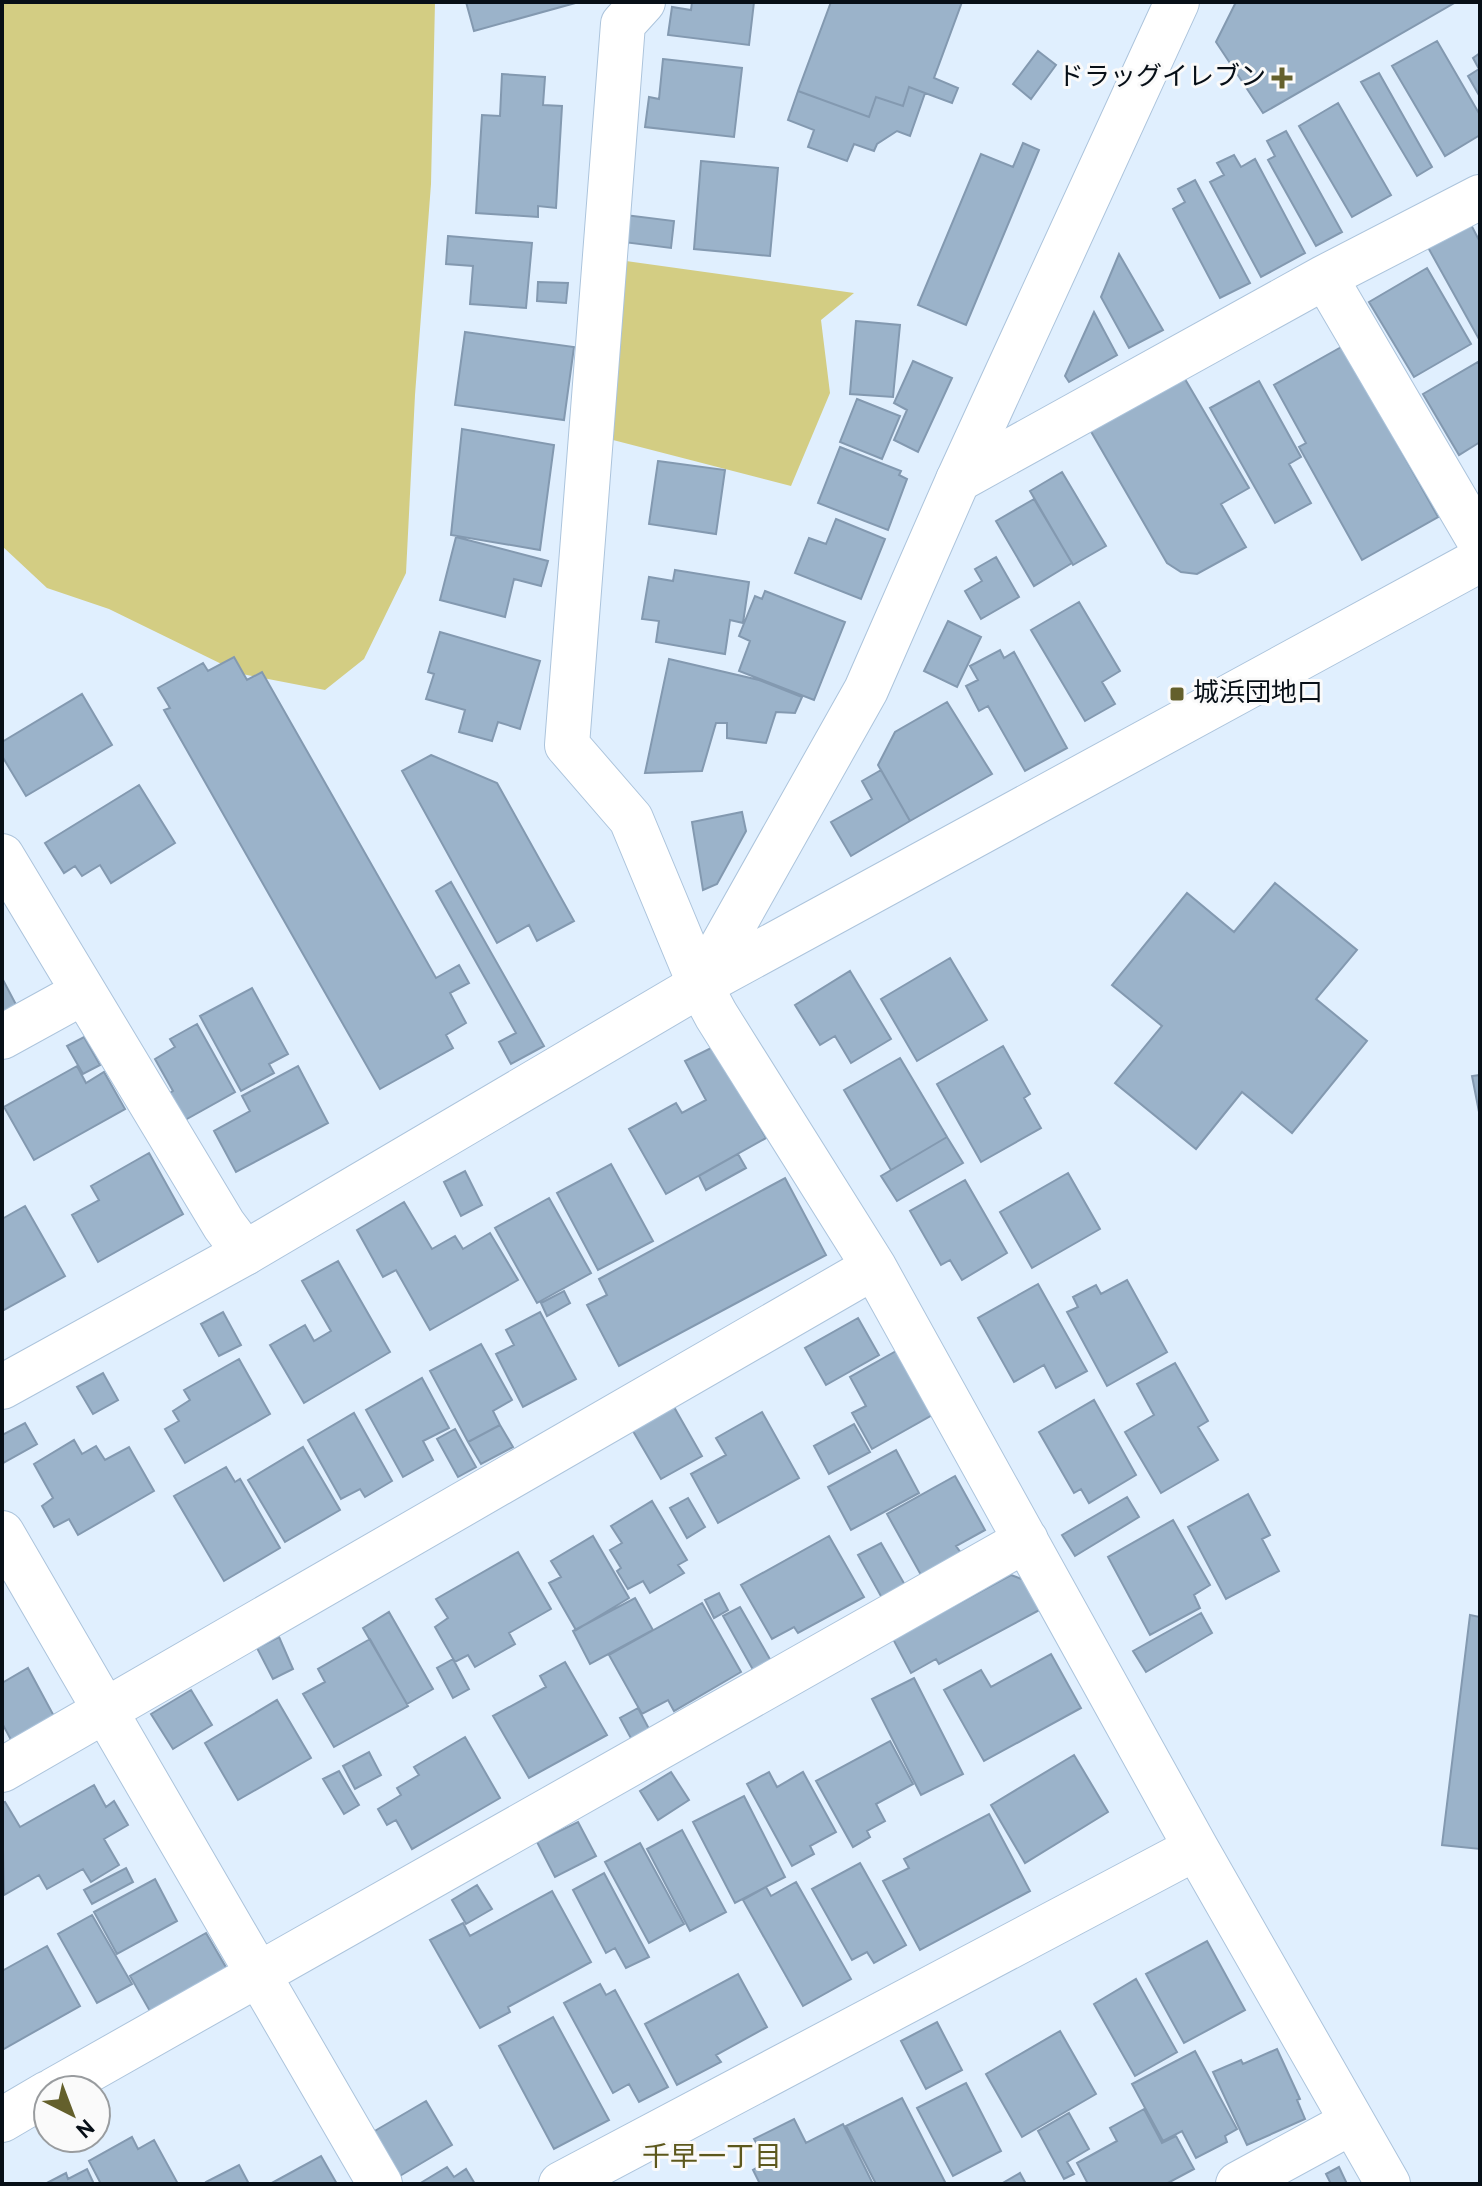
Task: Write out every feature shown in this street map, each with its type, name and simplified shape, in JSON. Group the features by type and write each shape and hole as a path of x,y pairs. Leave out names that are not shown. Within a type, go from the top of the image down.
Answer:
{"street":[{"path":"643,2 623,24 567,745 631,819 700,985 716,1015 874,1267 1196,1848 1388,2184"},
{"path":"700,985 866,690 958,480 1177,2"},
{"path":"958,480 1325,277 1480,197"},
{"path":"1325,277 1480,542"},
{"path":"2,1387 245,1253 700,985 1480,560"},
{"path":"2,856 224,1225 245,1253"},
{"path":"2,1037 82,993"},
{"path":"2,1770 874,1267"},
{"path":"2,1533 380,2184"},
{"path":"82,2074 1026,1540"},
{"path":"561,2184 1196,1848"},
{"path":"2,2120 32,2102"},
{"path":"1238,2184 1352,2122"}],"shaded area":[{"path":"2,2 435,2 431,184 415,395 406,573 364,659 325,690 242,674 109,609 47,588 2,546"},
{"path":"626,261 854,293 821,320 830,393 791,486 613,440"}],"building":[{"path":"466,2 579,2 474,31"},
{"path":"692,2 754,2 749,45 668,35 672,7 691,10"},
{"path":"831,2 962,2 934,78 958,88 952,103 909,87 903,106 876,97 869,117 798,91"},
{"name":"ドラッグイレブン","path":"1236,2 1456,2 1263,113 1216,42"},
{"path":"1437,41 1480,115 1480,135 1445,156 1392,66"},
{"path":"1038,51 1056,65 1031,99 1013,84"},
{"path":"1480,53 1480,97 1468,76 1479,69 1473,58"},
{"path":"663,59 742,68 734,137 645,127 649,97 659,99"},
{"path":"1379,73 1432,167 1417,176 1361,82"},
{"path":"502,74 545,77 543,105 562,106 556,208 538,206 538,217 476,213 482,115 500,116"},
{"path":"909,87 925,93 910,136 897,131 877,144 874,151 854,144 847,161 808,147 814,130 788,120 798,91 869,117 876,97 903,106"},
{"path":"1338,103 1391,195 1352,217 1299,126"},
{"path":"1286,131 1342,232 1316,246 1268,160 1275,156 1267,141"},
{"path":"1023,143 1039,150 966,325 918,305 981,154 1013,167"},
{"path":"1234,155 1241,167 1255,159 1305,253 1261,277 1210,182 1224,175 1217,163"},
{"path":"701,161 778,168 770,256 694,249"},
{"path":"1195,180 1250,283 1220,298 1173,209 1185,202 1178,189"},
{"path":"625,215 674,221 671,248 623,242"},
{"path":"1468,219 1480,242 1480,341 1425,242"},
{"path":"448,236 532,243 526,308 470,304 473,266 446,264"},
{"path":"1119,254 1163,330 1129,348 1101,297"},
{"path":"1427,268 1471,344 1414,377 1369,302"},
{"path":"538,282 568,283 566,303 537,301"},
{"path":"1094,312 1117,355 1069,382 1065,376"},
{"path":"856,321 900,325 893,397 850,394"},
{"path":"465,332 574,347 564,420 455,405"},
{"path":"1343,346 1438,517 1362,560 1299,447 1306,443 1274,385"},
{"path":"913,361 952,378 918,452 894,440 907,410 894,403"},
{"path":"1478,362 1480,442 1459,455 1423,394"},
{"path":"1182,374 1249,488 1221,504 1246,547 1197,574 1181,572 1167,563 1089,428"},
{"path":"1259,381 1301,457 1289,464 1311,503 1275,523 1210,408"},
{"path":"857,399 900,416 882,459 840,442"},
{"path":"462,429 554,445 540,550 451,535"},
{"path":"840,447 901,471 899,475 907,479 888,530 818,503"},
{"path":"658,461 725,470 716,534 649,524"},
{"path":"1062,472 1106,546 1073,565 1030,491"},
{"path":"1034,499 1072,563 1034,586 996,521"},
{"path":"836,519 885,539 861,599 795,573 809,538 826,544"},
{"path":"456,537 548,561 541,586 514,579 505,617 440,600"},
{"path":"996,557 1019,597 981,619 965,591 982,581 975,569"},
{"path":"675,570 749,582 743,623 730,620 725,654 656,642 659,621 642,619 649,577 673,581"},
{"path":"765,591 845,622 814,700 739,671 750,641 739,636 755,596 762,599"},
{"path":"1079,602 1120,671 1102,682 1115,704 1085,721 1031,630"},
{"path":"948,621 981,637 957,687 924,671"},
{"path":"440,632 540,661 520,729 498,722 492,741 459,732 465,710 426,699 434,674 428,672"},
{"path":"1000,650 1004,658 1014,652 1067,748 1025,771 988,706 979,711 966,686 978,680 970,666"},
{"path":"234,657 247,680 262,672 436,978 459,965 469,983 450,993 466,1023 446,1035 453,1048 380,1089 164,710 170,708 158,688 203,663 208,671"},
{"path":"669,659 759,680 802,697 795,713 776,712 766,743 727,738 727,723 716,723 702,771 645,773"},
{"path":"82,694 112,745 26,796 2,756 2,742"},
{"path":"947,702 992,774 910,821 878,765 895,732"},
{"path":"431,755 497,783 574,921 537,941 529,925 497,943 402,771"},
{"path":"881,770 910,821 851,856 831,822 872,799 862,781"},
{"path":"139,785 175,843 111,883 100,865 82,876 75,866 64,873 45,843"},
{"path":"742,812 746,831 717,884 703,890 692,822"},
{"path":"451,882 544,1046 511,1064 499,1042 516,1033 436,891"},
{"path":"1275,883 1357,950 1316,999 1367,1041 1292,1133 1242,1092 1196,1149 1115,1083 1162,1026 1112,985 1187,893 1234,932"},
{"path":"950,958 987,1020 917,1061 881,999"},
{"path":"850,971 891,1039 851,1063 835,1036 820,1045 795,1005"},
{"path":"2,978 21,1014 2,1025"},
{"path":"252,988 288,1054 269,1064 274,1073 241,1091 200,1016"},
{"path":"197,1024 235,1092 178,1124 163,1097 173,1091 155,1059 175,1047 170,1039"},
{"path":"84,1037 100,1065 83,1074 67,1046"},
{"path":"715,1046 766,1138 666,1194 629,1129 676,1103 682,1113 706,1100 685,1061"},
{"path":"1003,1046 1030,1094 1024,1098 1041,1128 981,1162 937,1084"},
{"path":"900,1058 947,1137 891,1170 844,1090"},
{"path":"77,1066 86,1083 104,1072 125,1109 34,1160 4,1107"},
{"path":"298,1066 328,1123 236,1172 214,1131 250,1111 242,1096"},
{"path":"1480,1075 1480,1117 1472,1076"},
{"path":"947,1137 963,1163 897,1201 881,1176"},
{"path":"149,1153 183,1214 98,1262 72,1215 99,1200 91,1186"},
{"path":"738,1154 746,1168 706,1190 699,1176"},
{"path":"611,1164 653,1241 598,1270 557,1193"},
{"path":"465,1171 482,1205 461,1216 444,1182"},
{"path":"1068,1173 1100,1229 1032,1268 1000,1212"},
{"path":"785,1178 826,1255 619,1366 587,1305 607,1295 599,1279"},
{"path":"965,1180 1007,1253 962,1280 950,1260 941,1265 910,1211"},
{"path":"549,1198 591,1273 537,1303 495,1228"},
{"path":"404,1202 432,1249 455,1236 463,1249 490,1233 518,1280 430,1330 396,1270 383,1277 357,1230"},
{"path":"25,1206 65,1276 2,1311 2,1219"},
{"path":"338,1261 390,1352 304,1403 270,1345 305,1325 314,1341 331,1331 302,1281"},
{"path":"1127,1280 1167,1352 1107,1386 1067,1312 1078,1307 1073,1297 1096,1285 1101,1294"},
{"path":"1038,1284 1087,1371 1056,1388 1044,1365 1014,1382 978,1318"},
{"path":"564,1291 570,1303 547,1316 541,1303"},
{"path":"223,1312 241,1345 219,1356 201,1324"},
{"path":"540,1312 576,1379 523,1407 496,1354 514,1345 506,1330"},
{"path":"858,1318 879,1355 826,1385 805,1348"},
{"path":"481,1344 512,1400 493,1411 500,1425 468,1442 430,1371"},
{"path":"905,1346 941,1410 872,1449 852,1413 866,1406 850,1377"},
{"path":"239,1359 270,1414 185,1463 165,1429 179,1421 173,1411 190,1400 184,1390"},
{"path":"1175,1363 1208,1421 1198,1427 1218,1460 1161,1493 1125,1432 1154,1415 1137,1384"},
{"path":"103,1373 118,1400 93,1414 77,1387"},
{"path":"422,1378 449,1428 423,1441 433,1460 403,1477 366,1410"},
{"path":"1094,1400 1136,1475 1089,1503 1081,1489 1074,1493 1039,1432"},
{"path":"674,1407 702,1456 661,1479 633,1431"},
{"path":"762,1412 799,1478 718,1523 691,1474 726,1455 716,1438"},
{"path":"354,1413 392,1481 365,1497 360,1489 341,1499 308,1440"},
{"path":"25,1423 37,1444 3,1463 2,1435"},
{"path":"854,1424 870,1452 829,1474 814,1446"},
{"path":"500,1425 513,1447 481,1464 468,1442"},
{"path":"455,1429 476,1467 458,1477 437,1439"},
{"path":"74,1440 82,1454 96,1446 105,1460 129,1447 154,1491 78,1535 69,1519 54,1527 42,1506 53,1498 34,1464"},
{"path":"303,1447 340,1510 285,1542 248,1480"},
{"path":"896,1450 919,1493 851,1530 828,1487"},
{"path":"226,1467 235,1482 240,1479 280,1548 224,1581 174,1496"},
{"path":"955,1476 985,1530 956,1546 961,1553 921,1575 887,1514"},
{"path":"1248,1494 1270,1535 1262,1539 1279,1571 1226,1599 1188,1527"},
{"path":"1127,1497 1139,1517 1075,1556 1062,1535"},
{"path":"688,1498 705,1527 687,1538 670,1508"},
{"path":"652,1501 687,1560 678,1565 684,1573 650,1593 643,1581 628,1589 617,1571 621,1568 610,1550 622,1543 611,1526"},
{"path":"1173,1520 1210,1585 1194,1595 1200,1608 1150,1635 1108,1557"},
{"path":"593,1536 629,1598 576,1630 549,1583 561,1577 551,1561"},
{"path":"829,1536 864,1597 798,1633 794,1627 772,1639 741,1585"},
{"path":"881,1543 905,1585 882,1598 858,1555"},
{"path":"518,1552 551,1609 509,1633 515,1644 475,1667 468,1655 455,1662 435,1627 448,1618 436,1599"},
{"path":"1011,1575 1032,1583 1045,1607 939,1664 936,1659 911,1673 893,1639"},
{"path":"719,1593 728,1610 714,1618 705,1600"},
{"path":"635,1598 653,1630 590,1664 573,1631"},
{"path":"702,1603 741,1672 674,1711 668,1700 642,1714 609,1655"},
{"path":"740,1607 775,1668 757,1677 723,1616"},
{"path":"389,1612 433,1689 407,1704 363,1628"},
{"path":"1201,1613 1212,1633 1146,1672 1133,1651"},
{"path":"1470,1615 1480,1617 1480,1849 1442,1845"},
{"path":"279,1637 293,1669 273,1679 257,1648"},
{"path":"370,1639 408,1706 334,1747 303,1694 325,1682 318,1669"},
{"path":"1051,1654 1081,1708 984,1761 944,1690 981,1670 991,1687"},
{"path":"453,1659 469,1689 453,1698 437,1668"},
{"path":"565,1662 607,1735 529,1778 493,1716 546,1687 540,1676"},
{"path":"28,1668 62,1731 19,1755 2,1723 2,1683"},
{"path":"914,1678 963,1774 921,1795 872,1699"},
{"path":"191,1690 212,1725 173,1749 151,1714"},
{"path":"277,1700 311,1758 238,1800 205,1743"},
{"path":"638,1708 658,1746 640,1755 620,1718"},
{"path":"465,1737 500,1798 412,1849 396,1820 387,1825 378,1809 401,1795 397,1788 419,1775 414,1767"},
{"path":"890,1741 913,1784 876,1804 885,1821 867,1831 870,1837 853,1847 816,1781"},
{"path":"369,1752 381,1775 355,1789 343,1766"},
{"path":"1074,1755 1108,1812 1025,1863 991,1805"},
{"path":"339,1771 359,1805 344,1814 323,1779"},
{"path":"671,1772 689,1800 658,1820 640,1791"},
{"path":"769,1772 777,1787 803,1772 836,1832 810,1846 814,1854 792,1866 747,1784"},
{"path":"94,1785 106,1807 114,1801 128,1825 104,1839 119,1865 91,1882 83,1869 47,1889 39,1875 4,1895 2,1803 5,1802 20,1827"},
{"path":"744,1796 785,1877 735,1903 693,1822"},
{"path":"989,1814 1030,1891 920,1950 883,1881 909,1868 904,1859"},
{"path":"578,1822 596,1856 555,1877 537,1842"},
{"path":"682,1830 726,1912 690,1931 647,1849"},
{"path":"640,1843 684,1924 649,1943 605,1862"},
{"path":"860,1863 906,1945 874,1963 867,1952 852,1960 812,1889"},
{"path":"126,1868 133,1882 92,1904 84,1890"},
{"path":"604,1873 649,1957 626,1968 615,1948 606,1953 573,1890"},
{"path":"155,1879 177,1921 117,1954 94,1912"},
{"path":"796,1882 851,1979 803,2006 743,1900 766,1887 771,1896"},
{"path":"477,1885 492,1909 466,1924 452,1900"},
{"path":"552,1891 591,1962 508,2007 510,2012 480,2028 430,1940 463,1923 470,1936"},
{"path":"92,1915 132,1984 97,2003 58,1934"},
{"path":"206,1933 227,1969 151,2013 130,1976"},
{"path":"1207,1941 1245,2010 1184,2043 1146,1974"},
{"path":"47,1946 80,2006 2,2050 2,1971"},
{"path":"738,1974 767,2027 716,2055 721,2062 677,2085 645,2024"},
{"path":"1136,1979 1177,2052 1135,2076 1094,2004"},
{"path":"600,1984 606,1995 615,1990 668,2087 639,2102 629,2084 613,2093 564,2003"},
{"path":"553,2017 609,2120 554,2149 499,2046"},
{"path":"937,2022 962,2070 926,2089 901,2041"},
{"path":"1060,2031 1096,2094 1022,2137 986,2074"},
{"path":"1277,2049 1300,2099 1297,2100 1305,2119 1247,2145 1213,2072 1241,2060 1243,2064"},
{"path":"1195,2051 1237,2129 1225,2136 1227,2142 1196,2158 1182,2131 1163,2141 1132,2084"},
{"path":"966,2083 1001,2151 953,2176 917,2108"},
{"path":"902,2098 946,2184 876,2184 846,2126"},
{"path":"426,2101 452,2145 388,2183 361,2139"},
{"path":"1144,2109 1162,2143 1176,2136 1194,2169 1166,2184 1088,2184 1077,2163 1117,2141 1110,2128"},
{"path":"1069,2113 1089,2149 1067,2162 1074,2174 1064,2179 1038,2131"},
{"path":"794,2119 806,2143 843,2124 873,2184 760,2184 753,2170 767,2162 754,2139"},
{"path":"132,2137 138,2149 154,2140 178,2184 101,2184 89,2161 102,2154 112,2154 112,2148"},
{"path":"321,2156 337,2184 270,2184"},
{"path":"239,2165 249,2184 207,2184 206,2182"},
{"path":"447,2167 454,2177 466,2169 475,2184 419,2184"},
{"path":"1339,2167 1347,2184 1331,2184 1326,2174"},
{"path":"87,2169 94,2184 45,2184 66,2173 68,2179"},
{"path":"1020,2173 1026,2184 1001,2184"}],"place":[{"name":"ドラッグイレブン","path":"1282,78"},
{"name":"城浜団地口","path":"1177,694"}],"district":[{"name":"千早一丁目","path":"712,2159"}]}
